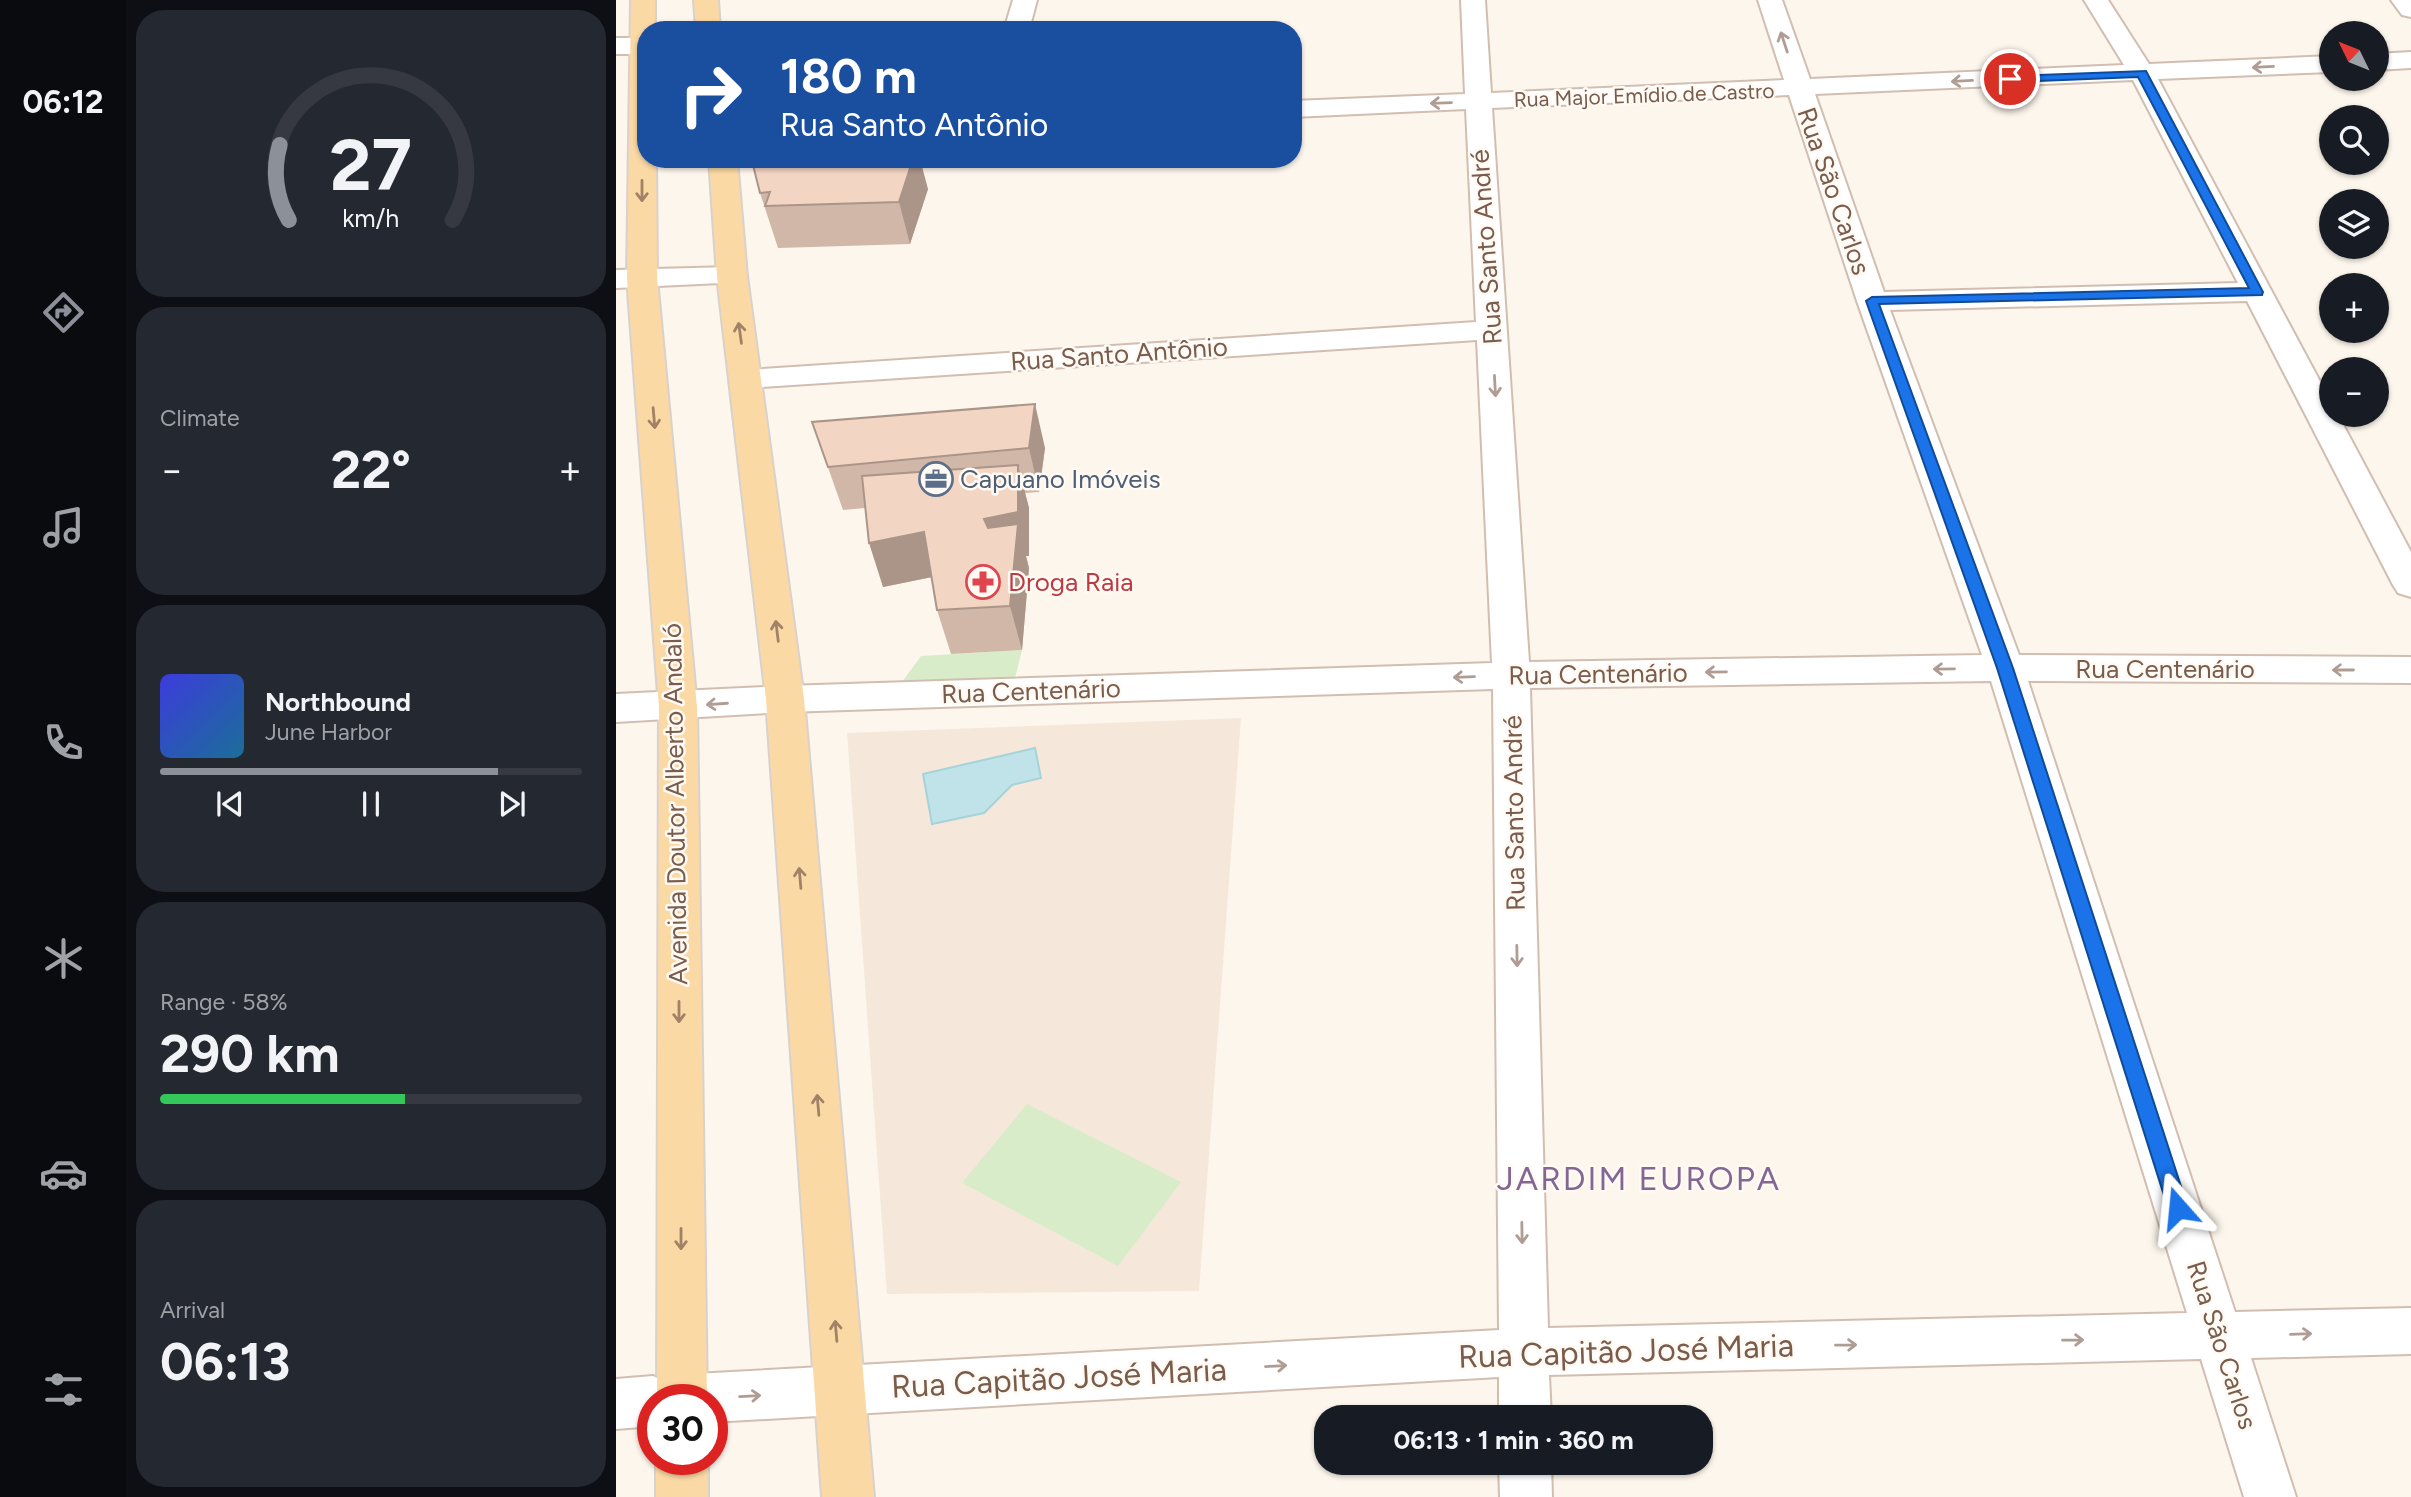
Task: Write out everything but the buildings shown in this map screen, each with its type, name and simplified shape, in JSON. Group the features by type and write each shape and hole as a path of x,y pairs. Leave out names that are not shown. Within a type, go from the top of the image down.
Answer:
{"main road":[{"name":"Avenida Doutor Alberto Andaló","path":"639,21 643,0"},
{"path":"706,0 707,21"},
{"name":"Avenida Doutor Alberto Andaló","path":"635,46 629,279 678,707 682,1384"},
{"path":"724,168 732,276 786,699 848,1497"},
{"path":"682,1475 682,1497"}],"street":[{"path":"1019,21 1025,0"},
{"name":"Rua Santo André","path":"1473,0 1511,675 1525,1405"},
{"name":"Rua São Carlos","path":"1770,0 1872,301 2005,668 2270,1497"},
{"path":"2096,0 2142,73 2411,585"},
{"path":"2403,0 2411,10"},
{"path":"2389,62 2411,61"},
{"name":"Rua Major Emídio de Castro","path":"1302,109 2319,65"},
{"path":"629,279 732,276"},
{"path":"1872,301 2257,292"},
{"name":"Rua Santo Antônio","path":"747,379 1492,330"},
{"name":"Rua Centenário","path":"616,708 678,707 786,699 1511,675 2005,668 2411,670"},
{"name":"Rua Capitão José Maria","path":"728,1397 1524,1352 2411,1331"},
{"path":"616,1404 637,1402"},
{"path":"1525,1475 1525,1497"}],"shaded area":[{"path":"1241,718 1199,1291 887,1294 847,733"}],"green space":[{"path":"1022,650 1015,678 902,682 921,656"},
{"path":"1027,1104 1181,1182 1118,1266 962,1183"}],"water":[{"path":"1035,748 1041,778 1012,785 984,813 932,824 923,774"}],"place":[{"name":"Capuano Imóveis","path":"936,479"},
{"name":"Droga Raia","path":"983,582"}],"district":[{"name":"JARDIM EUROPA","path":"1639,1178"}],"route":[{"path":"2010,79 2142,73 2257,292 1872,301 2005,668 2178,1208"}]}
